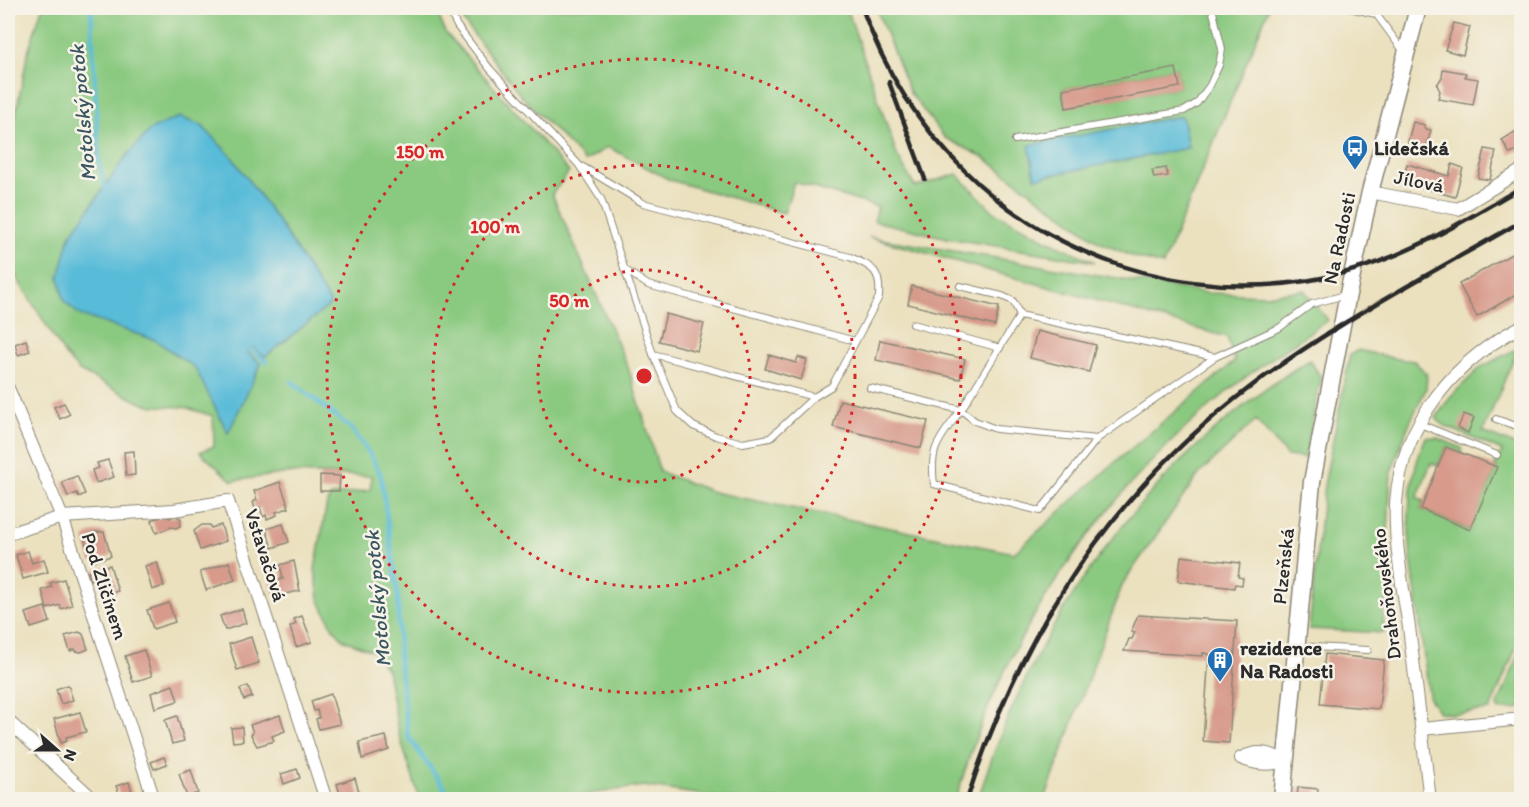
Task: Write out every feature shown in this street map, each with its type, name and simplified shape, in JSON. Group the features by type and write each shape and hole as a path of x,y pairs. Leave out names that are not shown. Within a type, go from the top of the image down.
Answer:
{"main road":[{"name":"Na Radosti","path":"1339,339 1370,192 1418,8"},
{"name":"Plzeňská","path":"1282,800 1312,482 1339,339"}],"street":[{"name":"Jílová","path":"1370,192 1458,209 1521,170"},
{"name":"Drahoňovského","path":"1430,800 1395,526 1399,472 1419,423 1448,381 1472,357 1501,336 1521,326"},
{"name":"Pod Zličínem","path":"8,388 62,517 154,800"},
{"name":"Vstavačová","path":"8,534 62,517 174,510 228,501 326,800"},
{"path":"1422,729 1521,719"},
{"path":"8,721 94,800"}],"lane":[{"path":"448,8 457,27 490,69 579,165 600,199 653,354 677,411 693,426 743,443 771,438 814,397 832,386 879,297 880,281 870,265 849,257 643,203 579,165"},
{"path":"1015,140 1185,111 1197,103 1210,85 1219,64 1222,49 1212,8"},
{"path":"1350,8 1376,14 1405,54"},
{"path":"1376,14 1383,8"},
{"path":"624,269 648,285 855,341"},
{"path":"960,286 1002,296 1013,301 1020,315"},
{"path":"1020,315 961,411 937,443 932,464 934,484 1040,511 1097,439 1215,357 1280,328 1312,304 1348,294"},
{"path":"1020,315 1215,357"},
{"path":"913,324 1000,348"},
{"path":"653,354 814,397"},
{"path":"870,388 961,411 975,421 996,429 1097,439"},
{"path":"1496,419 1521,428"},
{"path":"1419,423 1497,455"},
{"path":"1296,646 1368,650"}],"green space":[{"path":"42,8 436,8 445,32 569,172 552,194 628,367 660,472 713,492 1014,553 1113,464 1235,361 1227,337 869,237 1207,293 1266,295 1304,290 1328,320 1252,372 1190,424 1120,496 1088,536 1032,619 1008,664 970,754 956,799 735,800 643,786 551,800 420,800 399,735 387,670 375,652 344,640 333,628 319,599 315,569 327,503 331,496 370,490 372,476 289,473 232,481 200,452 214,446 213,416 184,407 141,403 79,371 65,355 8,264 8,154 28,52"},
{"path":"458,8 847,8 897,155 915,187 957,174 994,212 1095,262 947,238 874,221 878,207 794,182 784,213 670,180 608,147 585,161 522,97 465,23"},
{"path":"876,8 1269,8 1163,265 1134,257 1099,242 983,157 945,138 910,93","holes":["1176,68 1180,87 1066,107 1063,89","1182,116 1188,148 1035,177"]},
{"path":"1518,348 1483,432 1522,448 1521,636 1490,710 1452,714 1439,712 1430,700 1412,564 1409,522 1413,480 1426,437 1438,438 1462,448 1463,454 1446,447 1438,466 1431,463 1417,498 1424,501 1421,509 1469,530 1502,451 1443,425 1436,418 1450,397 1481,367"},
{"path":"1358,350 1414,361 1427,374 1426,389 1409,424 1391,472 1388,531 1397,601 1383,602 1384,633 1309,629 1324,485 1350,355"},
{"path":"1310,360 1321,378 1305,458 1287,456 1256,420 1199,474 1123,583 1045,799 978,799 995,749 1039,653 1064,608 1093,564 1160,483 1198,445 1252,400"},
{"path":"1521,649 1521,708 1499,710 1497,707"}],"water":[{"path":"1182,116 1188,148 1035,178 1029,145"},
{"path":"179,117 201,125 232,157 278,221 331,304 265,357 253,347 247,352 261,364 228,433 195,368 155,340 80,315 64,301 59,277 70,236 124,159 150,130"}],"building":[{"path":"1454,23 1470,27 1463,55 1445,50"},
{"path":"1176,68 1180,87 1066,108 1063,89"},
{"path":"1443,69 1466,73 1465,77 1478,79 1473,105 1438,99 1440,91 1437,85 1442,77"},
{"path":"1413,122 1425,125 1424,129 1431,130 1425,151 1407,145"},
{"path":"1518,130 1522,136 1522,149 1510,154 1502,140"},
{"path":"1485,149 1496,151 1490,180 1478,178"},
{"path":"1407,164 1449,176 1452,164 1463,168 1455,197 1402,182"},
{"path":"1166,168 1168,176 1154,178 1152,170"},
{"path":"1522,248 1522,291 1477,317 1459,284"},
{"path":"912,286 999,307 995,326 908,304"},
{"path":"666,314 704,324 697,351 659,341"},
{"path":"1037,331 1096,345 1089,372 1030,358"},
{"path":"26,340 30,351 18,355 15,344"},
{"path":"880,340 965,359 960,379 876,360"},
{"path":"769,355 796,363 798,357 807,360 801,380 765,369"},
{"path":"840,400 928,421 921,448 833,427"},
{"path":"64,403 70,414 60,419 54,407"},
{"path":"1464,414 1474,418 1468,433 1458,428"},
{"path":"1446,447 1497,467 1470,530 1421,509"},
{"path":"134,451 135,475 126,476 124,452"},
{"path":"108,460 114,477 96,483 92,470 99,468 97,463"},
{"path":"320,475 340,476 339,491 320,491"},
{"path":"77,476 85,494 79,497 77,493 68,497 62,482"},
{"path":"280,482 289,508 276,512 277,515 267,519 266,515 263,517 260,507 255,509 253,502 257,500 254,491"},
{"path":"176,515 181,519 180,526 156,533 152,520"},
{"path":"283,524 289,542 272,548 266,529"},
{"path":"202,525 210,525 211,528 221,525 226,541 200,550 194,531"},
{"path":"93,532 104,532 111,556 91,562 84,538"},
{"path":"28,551 32,563 44,559 48,572 23,579 16,555"},
{"path":"1181,556 1240,563 1238,577 1243,578 1242,585 1235,584 1234,588 1178,581"},
{"path":"294,561 300,591 275,596 270,582 283,579 280,565"},
{"path":"157,562 164,586 152,590 145,566"},
{"path":"229,562 235,580 206,590 200,572"},
{"path":"110,565 118,591 110,594 105,575 90,580 88,572"},
{"path":"64,579 72,605 61,609 60,605 47,609 42,590 52,587 50,583"},
{"path":"169,603 175,622 153,629 147,610"},
{"path":"45,607 50,622 31,628 26,613"},
{"path":"242,609 246,623 225,630 220,616"},
{"name":"rezidence Na Radosti","path":"1138,615 1237,621 1229,743 1203,741 1209,654 1203,653 1203,656 1124,651 1135,632 1131,632"},
{"path":"302,616 312,642 296,647 290,627 296,624 294,619"},
{"path":"79,632 83,634 88,649 81,652 75,649 70,651 65,636"},
{"path":"251,637 259,663 237,670 229,644"},
{"path":"144,650 152,676 133,682 125,656"},
{"path":"1325,654 1384,660 1379,709 1320,704"},
{"path":"68,685 73,700 61,704 56,689"},
{"path":"173,685 178,701 155,708 151,693"},
{"path":"248,686 252,697 244,700 240,689"},
{"path":"331,694 340,724 319,729 316,719 319,718 317,710 314,711 311,701"},
{"path":"80,712 86,732 66,737 67,741 61,743 54,719"},
{"path":"280,715 285,731 272,736 274,741 257,746 251,735 253,732 250,725"},
{"path":"177,716 184,741 172,744 165,720"},
{"path":"242,727 243,741 233,742 231,728"},
{"path":"386,736 389,750 362,759 359,742"},
{"path":"164,757 167,764 154,769 151,762"},
{"path":"297,769 300,778 284,784 281,774"},
{"path":"191,770 198,793 187,797 179,774"},
{"path":"355,778 361,800 342,800 337,784"},
{"path":"129,782 133,795 121,799 116,786"},
{"path":"1298,787 1318,789 1317,800 1297,800"}],"waterway":[{"name":"Motolský potok","path":"91,8 99,162 106,193"},
{"name":"Motolský potok","path":"246,346 267,362"},
{"name":"Motolský potok","path":"292,382 351,428 371,456 381,476 398,596 399,660 408,736 453,800"}],"railway":[{"path":"862,8 881,53 904,95 932,135 965,171 1004,205 1047,233 1094,256 1143,272 1194,282 1245,286 1296,282 1347,272 1371,265 1415,246 1522,187"},
{"path":"889,82 925,179"},
{"path":"967,800 987,741 1039,631 1071,579 1106,529 1145,483 1189,439 1269,373 1339,326 1522,221"}],"place":[{"name":"Lidečská","path":"1355,171"},
{"name":"rezidence Na Radosti","path":"1220,683"}]}
